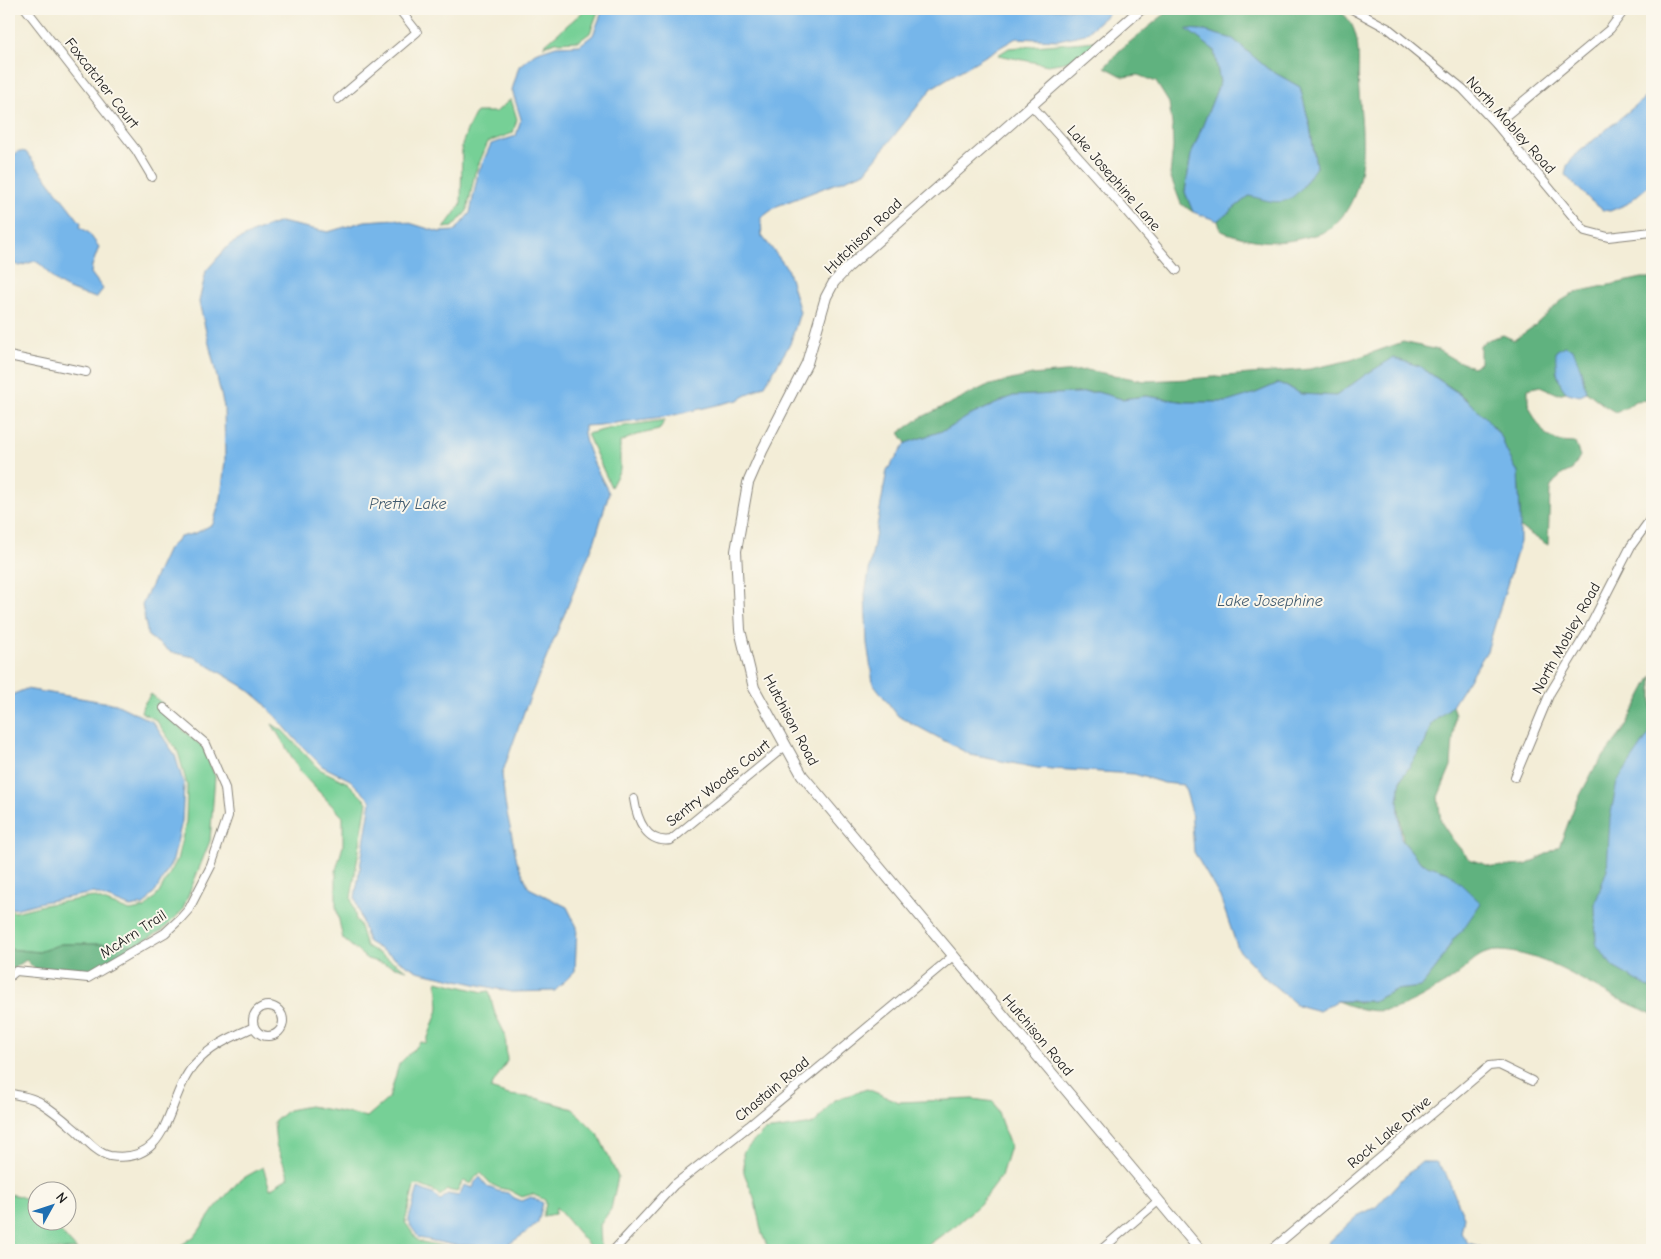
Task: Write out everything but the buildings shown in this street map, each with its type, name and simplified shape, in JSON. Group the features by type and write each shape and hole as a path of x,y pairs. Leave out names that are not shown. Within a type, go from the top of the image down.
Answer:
{"street":[{"name":"Foxcatcher Court","path":"26,9 136,150 152,177"},
{"path":"338,99 418,32 399,9"},
{"name":"Hutchison Road","path":"1141,9 848,267 834,282 826,297 807,363 748,482 736,552 740,630 754,688 802,774 1200,1250"},
{"name":"North Mobley Road","path":"1352,9 1389,29 1425,56 1463,89 1496,124 1585,231 1608,237 1652,232"},
{"path":"1496,124 1610,29 1625,9"},
{"name":"Lake Josephine Lane","path":"1032,104 1177,270"},
{"path":"9,356 86,372"},
{"name":"North Mobley Road","path":"1515,777 1550,693 1586,634 1631,546 1652,517"},
{"name":"McArn Trail","path":"9,978 16,972 88,978 165,933 189,909 211,866 228,816 225,788 206,744 164,708"},
{"name":"Sentry Woods Court","path":"634,799 636,811 642,825 658,840 671,840 785,746"},
{"name":"Chastain Road","path":"614,1250 674,1185 749,1126 953,956"},
{"path":"9,1093 40,1102 70,1125 96,1149 108,1156 129,1156 141,1153 152,1146 162,1134 174,1100 193,1065 213,1047 254,1027"},
{"name":"Rock Lake Drive","path":"1271,1250 1489,1066 1499,1065 1532,1081"},
{"path":"1101,1250 1158,1201"}],"green space":[{"path":"586,9 599,9 590,33 579,41 556,42 543,46"},
{"path":"1171,9 1336,9 1352,25 1358,46 1358,81 1362,128 1361,166 1358,184 1352,201 1342,217 1328,230 1295,240 1274,242 1253,240 1221,231 1218,221 1249,196 1316,167 1310,126 1300,87 1268,69 1233,39 1201,30 1187,29 1214,50 1220,82 1191,155 1185,192 1193,212 1181,204 1170,175 1173,147 1169,103 1156,82 1138,75 1124,77 1105,67 1120,50"},
{"path":"1099,40 1077,60 1048,65 998,55 1009,48"},
{"path":"511,99 517,119 513,133 488,142 475,173 467,211 453,227 444,228 461,204 462,145 476,112 496,112"},
{"path":"1642,278 1652,278 1652,396 1647,400 1635,401 1626,408 1615,412 1586,391 1581,370 1556,370 1561,385 1566,392 1558,394 1540,386 1528,389 1528,403 1535,419 1547,436 1559,442 1575,443 1580,456 1572,470 1563,474 1554,482 1550,489 1548,545 1519,527 1518,473 1502,438 1494,427 1465,398 1450,387 1419,366 1394,359 1365,375 1336,396 1301,394 1279,383 1228,402 1186,402 1146,396 1122,399 1097,392 1013,396 967,417 948,429 906,443 899,433 920,418 986,386 1032,375 1087,370 1145,381 1310,369 1351,360 1403,342 1438,350 1455,360 1473,367 1480,363 1480,345 1490,339 1503,335 1514,340 1533,327 1561,301 1576,292"},
{"path":"665,420 659,430 636,435 620,442 620,470 611,487 587,434 611,428"},
{"path":"1652,676 1652,1014 1610,995 1545,961 1501,951 1493,951 1480,956 1448,982 1407,1005 1374,1011 1337,1001 1373,1001 1395,990 1421,987 1437,967 1454,938 1461,932 1448,872 1421,863 1403,841 1398,801 1401,779 1425,743 1431,724 1452,706 1455,714 1451,766 1438,797 1441,822 1453,840 1469,859 1493,867 1526,865 1559,847 1575,805 1594,769 1623,731"},
{"path":"151,694 163,704 158,709 203,747 215,776 210,841 182,911 163,930 135,945 61,944 39,952 9,949 9,910 15,912 43,905 93,897 130,911 145,908 159,893 177,860 186,822 187,785 178,752 156,720 141,712 143,705"},
{"path":"272,724 283,731 319,769 348,783 367,802 351,898 356,921 359,923 366,946 407,970 367,959 343,939 336,906 336,870 343,846 343,817 302,774"},
{"path":"144,942 88,974 35,969 26,960 9,972 9,949 39,952 61,944 135,945"},
{"path":"437,981 483,992 489,991 495,1014 505,1034 507,1061 490,1089 509,1095 536,1098 573,1109 598,1134 618,1177 611,1209 600,1225 601,1247 591,1248 556,1207 555,1214 543,1216 545,1200 532,1194 522,1197 509,1190 499,1188 491,1184 481,1173 477,1175 471,1184 462,1182 457,1192 447,1190 440,1196 436,1192 416,1185 405,1222 418,1241 451,1248 465,1248 466,1250 174,1250 196,1235 215,1208 240,1180 263,1167 270,1189 289,1177 276,1145 274,1122 288,1110 309,1106 367,1117 389,1098 399,1064 421,1042 426,1043 439,1007"},
{"path":"867,1089 899,1102 973,1099 994,1102 1010,1146 1001,1176 980,1204 956,1225 921,1250 769,1250 762,1234 754,1197 744,1173 743,1152 764,1131 814,1124 834,1100"},
{"path":"9,1194 20,1196 28,1201 28,1232 61,1232 77,1250 9,1250"}],"water":[{"name":"Pretty Lake","path":"603,9 1111,9 1107,15 1085,34 1058,40 1016,38 933,87 865,172 777,206 761,218 762,236 787,268 800,312 790,344 765,385 738,400 670,416 584,426 584,434 589,451 609,493 595,540 524,712 502,774 505,803 517,861 529,888 567,907 577,927 575,971 555,991 511,992 417,971 368,942 355,898 371,801 350,780 322,766 263,702 246,688 194,657 171,652 148,636 142,605 168,549 180,537 196,533 213,524 221,498 225,461 224,407 199,302 206,271 229,245 256,231 280,222 328,232 365,221 396,219 439,232 455,231 470,213 478,173 491,144 516,136 521,119 512,90 519,66 535,53 556,46 580,45 593,35"},
{"path":"1186,29 1201,30 1233,39 1268,69 1300,87 1310,126 1316,167 1294,196 1284,201 1275,202 1249,196 1218,221 1193,212 1185,192 1191,155 1220,82 1214,50"},
{"path":"1652,92 1652,186 1647,187 1627,204 1610,211 1603,210 1565,175 1567,166 1573,157"},
{"path":"19,151 26,152 81,223 80,227 88,232 99,247 91,273 103,289 96,298 62,286 35,261 20,266 9,262 9,159"},
{"path":"1564,346 1573,349 1581,370 1586,391 1580,396 1564,390 1559,380 1556,368 1556,351"},
{"name":"Lake Josephine","path":"1393,358 1419,366 1477,409 1502,438 1518,473 1520,542 1487,651 1452,706 1431,724 1425,743 1401,779 1398,801 1401,839 1421,863 1448,872 1481,903 1461,932 1454,938 1437,967 1421,987 1395,990 1373,1001 1337,1001 1319,1011 1297,1005 1264,977 1238,949 1220,897 1194,852 1191,809 1184,785 1164,783 1134,774 1037,768 971,755 898,716 873,683 867,643 865,594 887,470 906,443 948,429 967,417 1013,396 1097,392 1122,399 1146,396 1186,402 1227,402 1279,383 1301,394 1336,396"},
{"path":"26,689 116,704 153,722 175,755 184,785 182,821 173,860 156,891 144,905 130,907 94,893 42,902 15,909 9,907 9,696"},
{"path":"1652,730 1652,989 1613,967 1596,944 1595,904 1607,869 1610,818 1617,782"},
{"path":"1422,1162 1436,1162 1445,1172 1464,1217 1461,1233 1468,1243 1493,1250 1325,1250 1327,1244 1357,1216 1376,1207 1402,1179"},
{"path":"480,1177 488,1187 508,1193 512,1197 522,1201 531,1197 543,1203 538,1222 506,1246 453,1245 419,1238 408,1222 418,1188 435,1195 440,1201 447,1194 459,1196 464,1185 473,1188 475,1182"}]}
